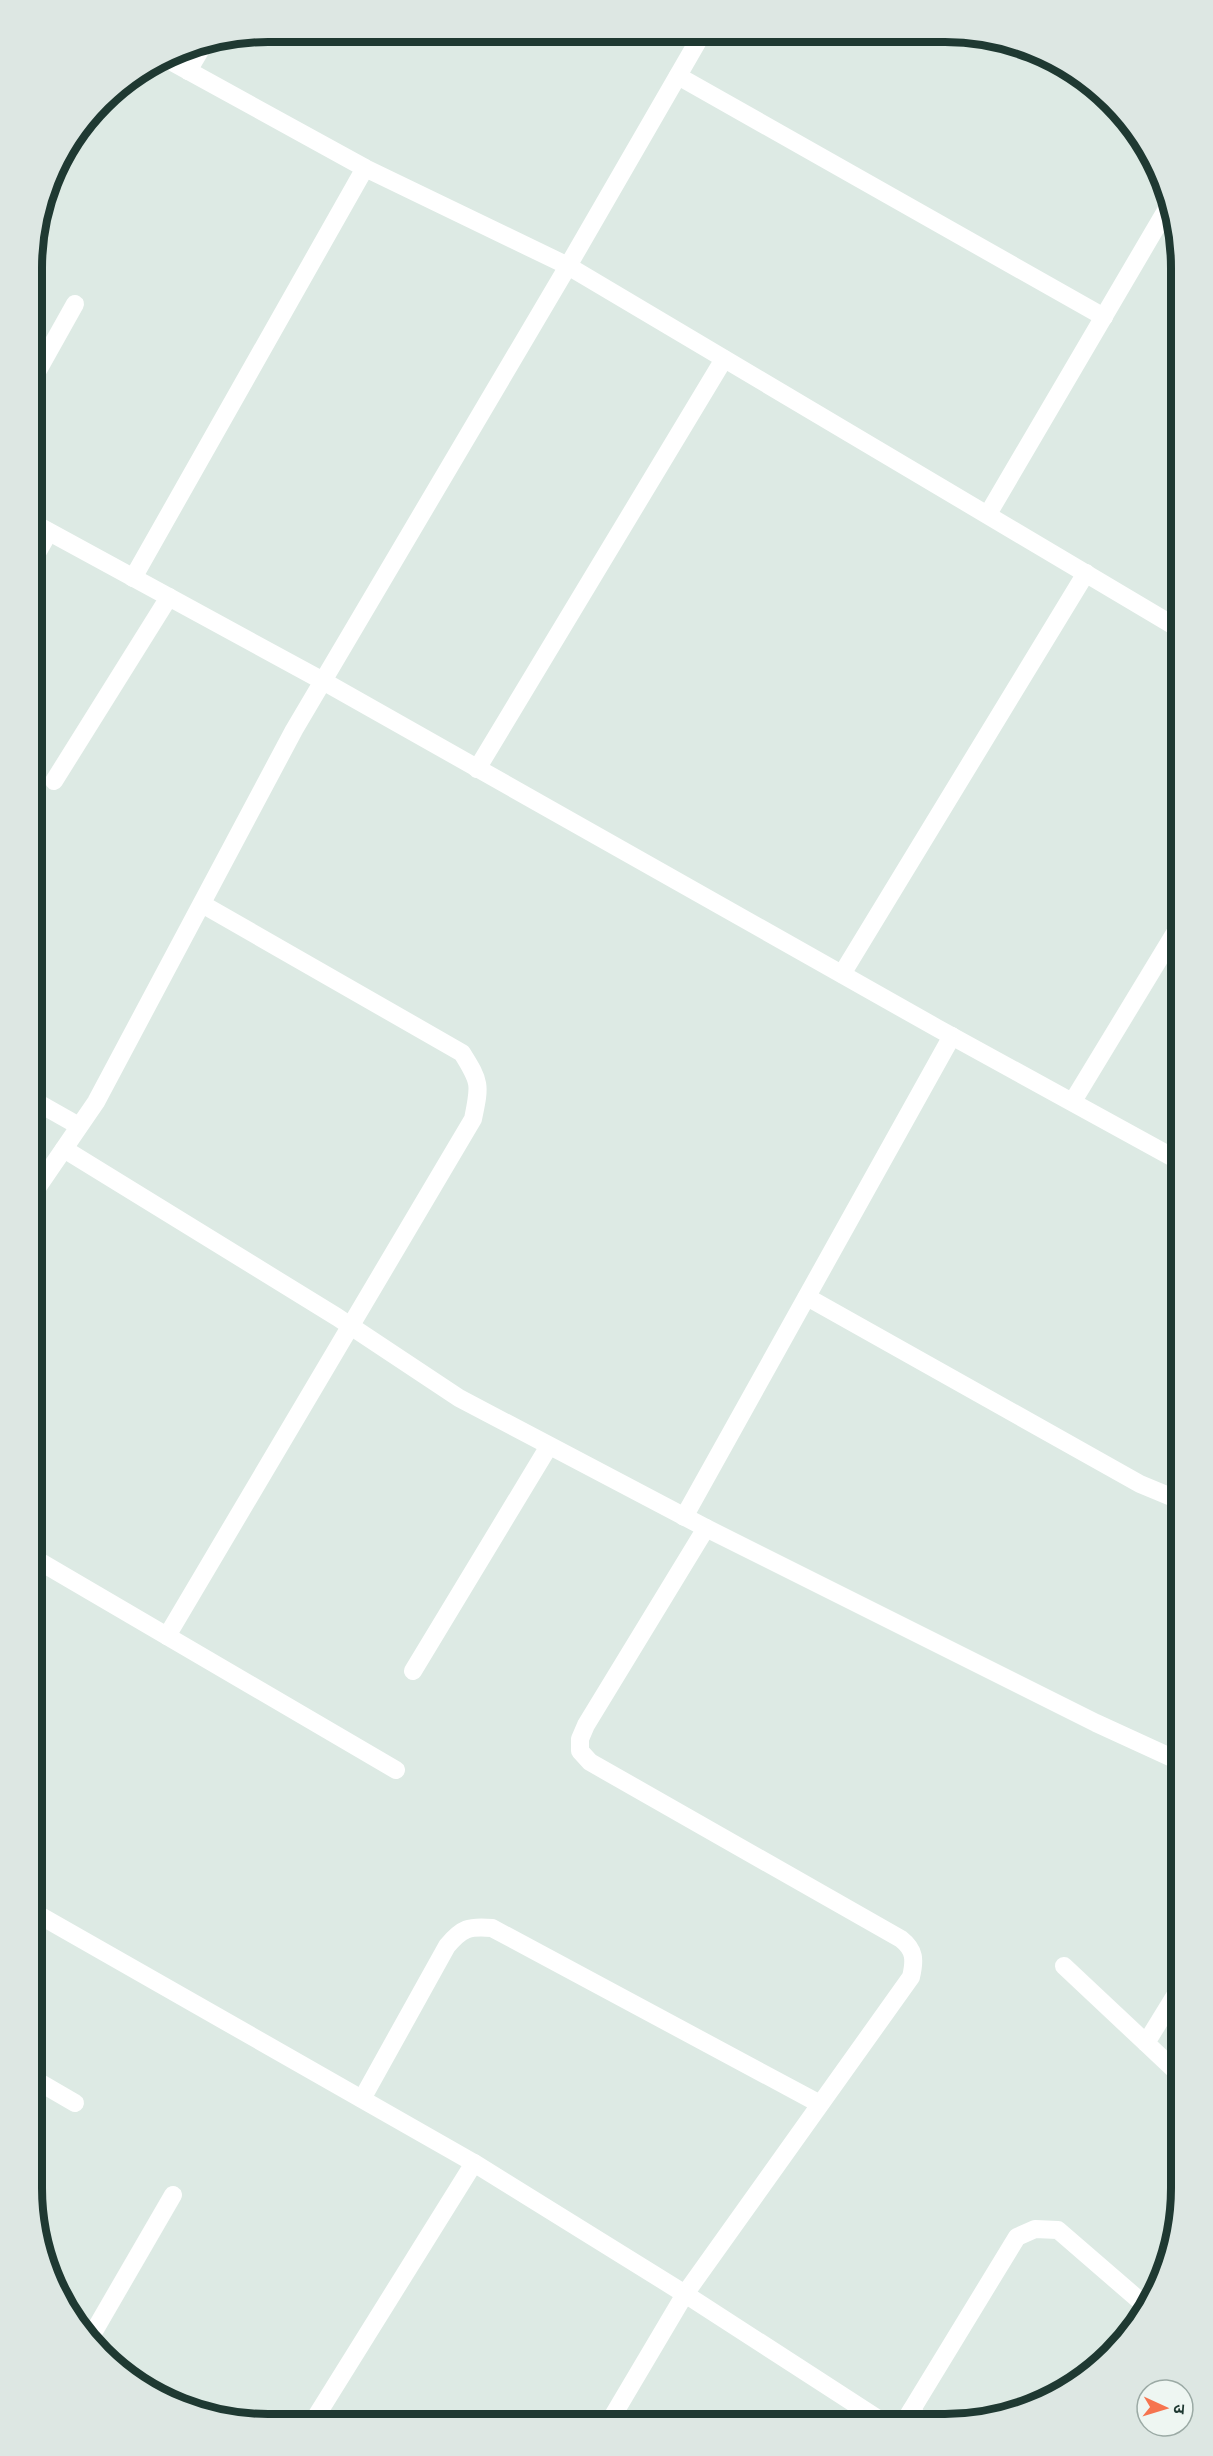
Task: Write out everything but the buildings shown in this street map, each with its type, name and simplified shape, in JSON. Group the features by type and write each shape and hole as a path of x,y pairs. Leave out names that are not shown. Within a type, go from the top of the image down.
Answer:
{"street":[{"path":"42,1181 96,1102 294,730 697,42"},
{"path":"188,71 199,53"},
{"path":"174,62 365,168 568,266 1171,624"},
{"path":"678,76 1104,317"},
{"path":"133,578 365,168"},
{"path":"988,514 1164,214"},
{"path":"42,363 75,304"},
{"path":"477,769 724,358"},
{"path":"42,528 323,681 952,1036 1171,1156"},
{"path":"42,544 49,532"},
{"path":"842,974 1086,573"},
{"path":"54,781 169,597"},
{"path":"166,1636 473,1119 478,1092 476,1074 462,1053 202,904"},
{"path":"1072,1101 1171,939"},
{"path":"684,1517 952,1036"},
{"path":"42,1105 79,1126"},
{"path":"64,1149 351,1327 459,1398 684,1517 1096,1723 1171,1757"},
{"path":"807,1297 1140,1485 1171,1497"},
{"path":"413,1671 549,1446"},
{"path":"614,2414 685,2294 911,1977 914,1962 910,1947 901,1939 590,1762 580,1751 580,1739 586,1725 706,1528"},
{"path":"42,1563 396,1770"},
{"path":"42,1917 474,2163 685,2294 871,2414"},
{"path":"362,2099 447,1946 459,1932 473,1926 492,1928 820,2104"},
{"path":"1064,1966 1171,2067"},
{"path":"1146,2043 1171,2002"},
{"path":"42,2084 75,2103"},
{"path":"318,2414 474,2163"},
{"path":"94,2332 173,2195"},
{"path":"909,2414 1017,2237 1035,2229 1058,2230 1141,2302"}]}
